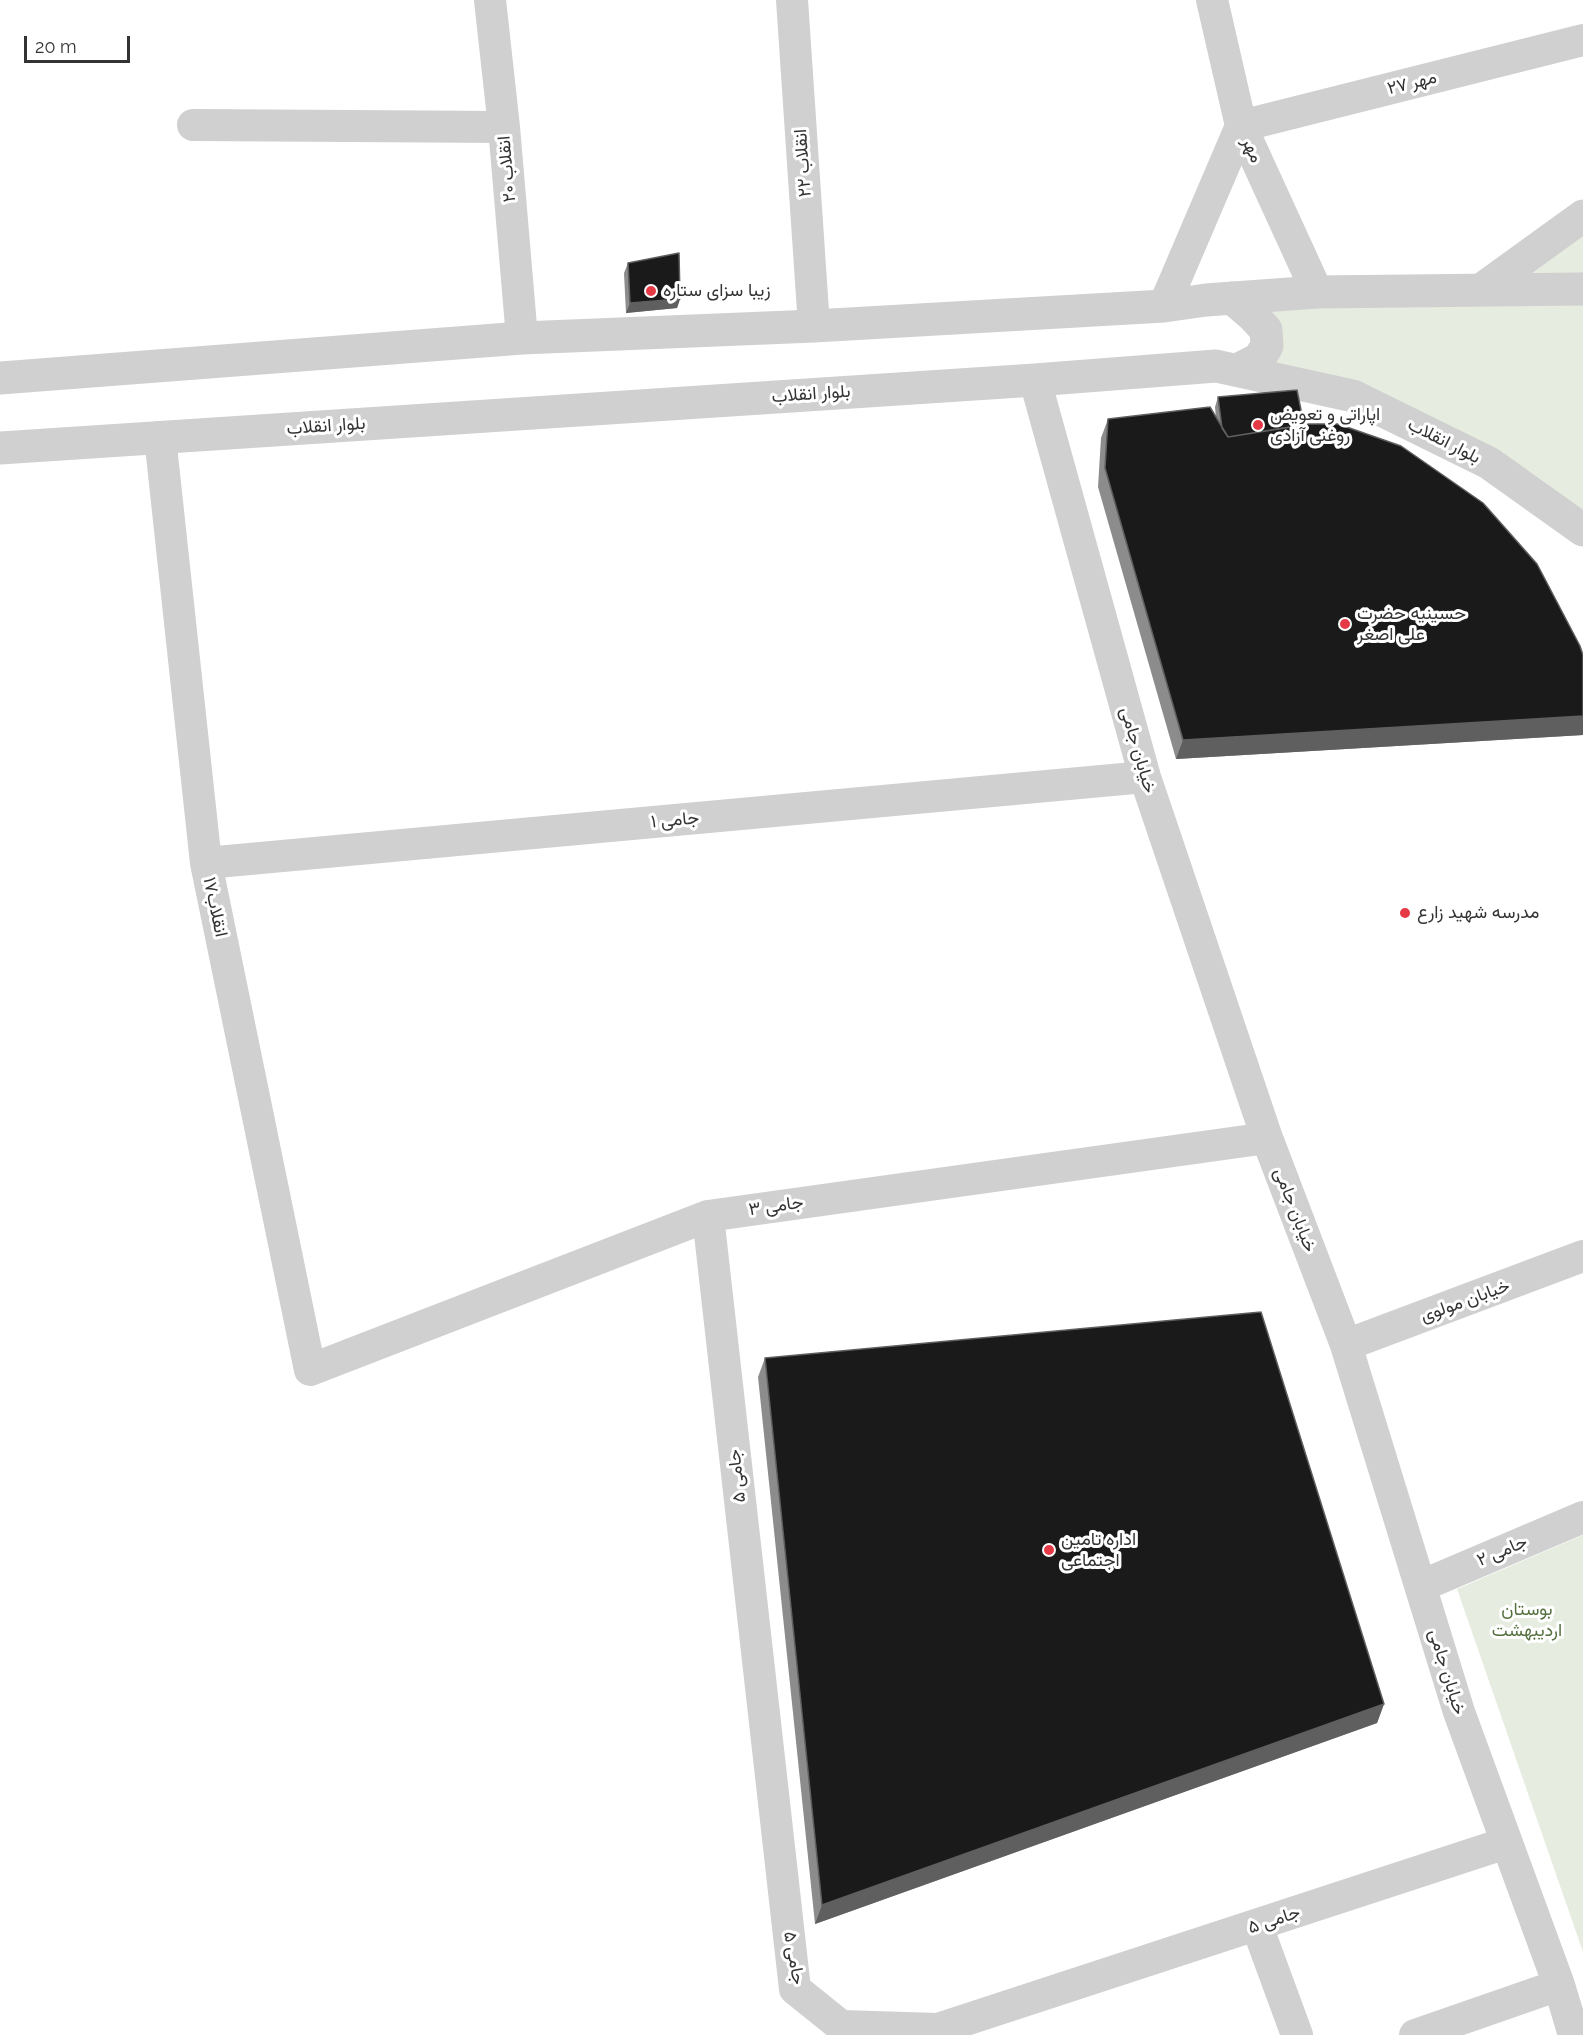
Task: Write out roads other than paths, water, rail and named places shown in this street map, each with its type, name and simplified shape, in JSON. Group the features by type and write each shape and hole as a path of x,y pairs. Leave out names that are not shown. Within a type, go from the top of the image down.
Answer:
{"street":[{"name":"انقلاب ۲۰","path":"490,0 504,127 522,338"},
{"name":"انقلاب ۲۲","path":"792,0 814,326"},
{"name":"مهر","path":"1212,0 1241,126 1317,291"},
{"name":"مهر ۲۷","path":"1241,126 1583,40"},
{"path":"193,125 504,127"},
{"path":"1164,306 1241,126"},
{"path":"1482,289 1583,216"},
{"path":"0,378 522,338 814,326 1164,306 1206,300 1317,291 1583,289"},
{"path":"1232,298 1266,330 1267,346 1258,359 1237,370"},
{"name":"بلوار انقلاب","path":"0,448 1035,380 1215,366 1353,396 1489,464 1583,530"},
{"name":"خیابان جامی","path":"1035,380 1145,777 1267,1138 1346,1345 1459,1712 1559,1985 1574,2035"},
{"name":"انقلاب۱۷","path":"160,437 206,863 310,1370"},
{"name":"جامی ۱","path":"206,863 1145,777"},
{"name":"جامی ۳","path":"310,1370 708,1216 1267,1138"},
{"name":"جامی ۵","path":"708,1216 795,1989 841,2026 938,2030 1506,1843"},
{"name":"خیابان مولوی","path":"1346,1345 1583,1257"},
{"name":"جامی ۲","path":"1421,1586 1583,1517"},
{"path":"1257,1926 1297,2035"},
{"path":"1415,2035 1559,1985"}],"place":[{"name":"زیبا سزای ستاره","path":"651,291"},
{"name":"اپاراتی و تعویض روغنی آزادی","path":"1258,425"},
{"name":"حسینیه حضرت علی اصغر","path":"1345,624"},
{"name":"مدرسه شهید زارع","path":"1405,913"},
{"name":"اداره تامین اجتماعی","path":"1049,1550"}],"park label":[{"name":"بوستان اردیبهشت","path":"1527,1620"}]}
